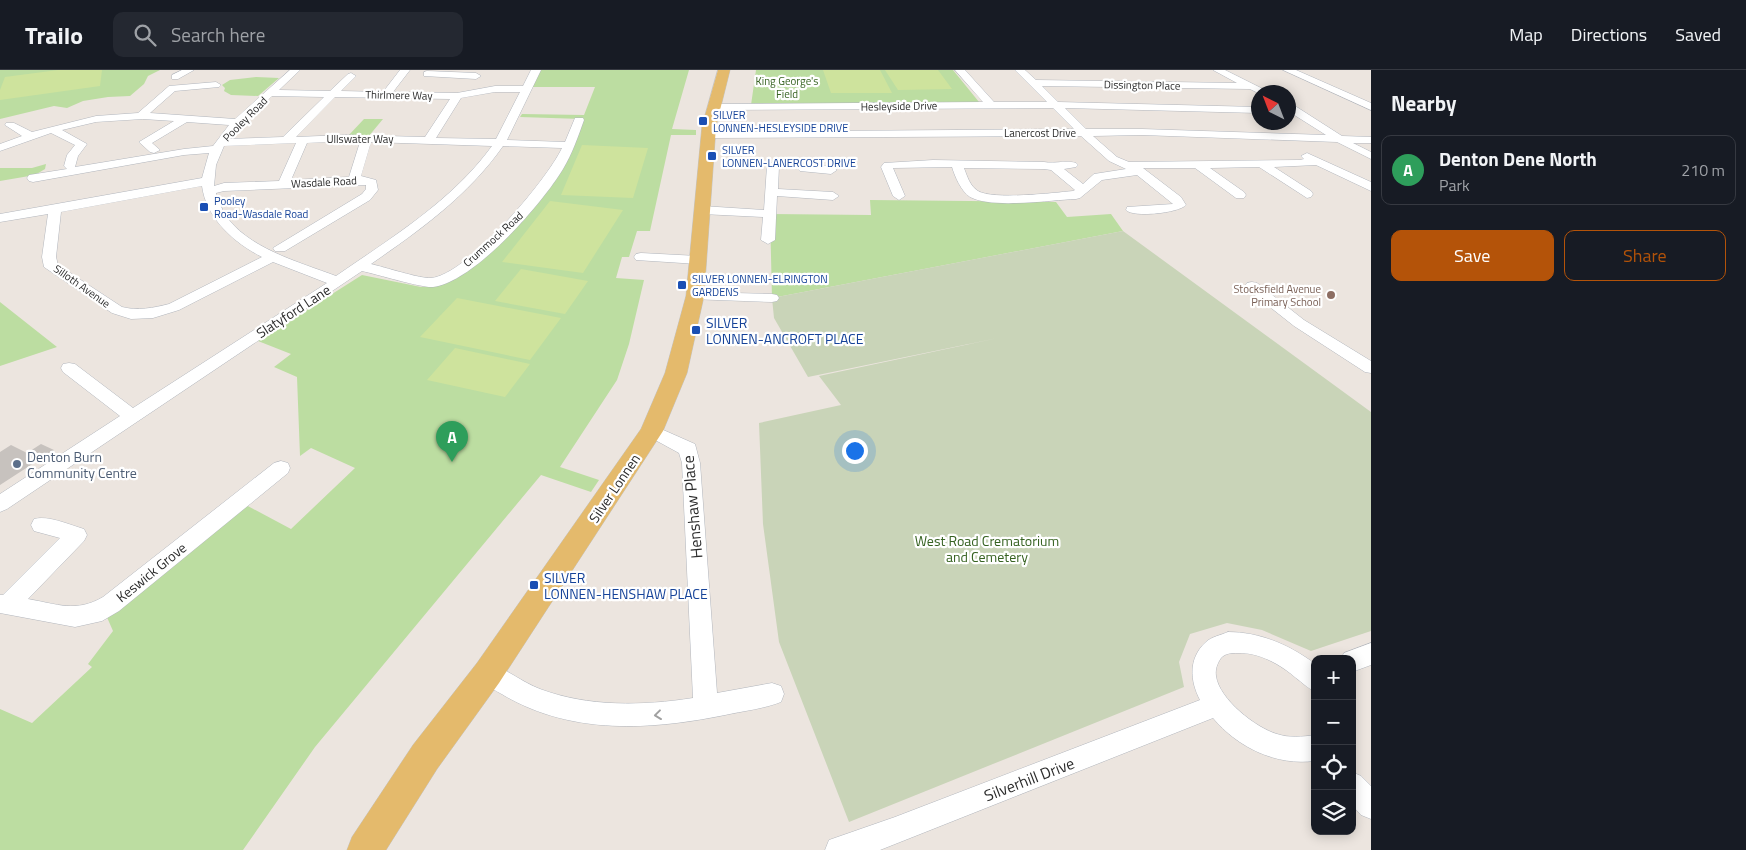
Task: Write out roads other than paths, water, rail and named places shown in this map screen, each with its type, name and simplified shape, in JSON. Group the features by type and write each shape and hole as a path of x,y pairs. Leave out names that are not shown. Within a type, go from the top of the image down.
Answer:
{"main road":[{"name":"Silver Lonnen","path":"365,850 425,757 488,673 652,431 676,373 695,296 709,135 724,70"}],"street":[{"name":"Pooley Road","path":"208,186 211,162 218,146 239,122 295,70"},
{"path":"386,95 405,70"},
{"name":"Slatyford Lane","path":"0,504 338,282 419,225 444,204 488,160 500,142 536,70"},
{"path":"960,70 991,105"},
{"path":"1020,70 1054,105 1113,159 1134,168 1177,200 1180,205 1175,208 1132,210"},
{"path":"1218,70 1251,86"},
{"path":"1288,70 1371,107"},
{"path":"427,74 472,76 461,88 461,95 429,140"},
{"path":"286,140 351,76"},
{"name":"Dissington Place","path":"1032,83 1251,86"},
{"path":"142,116 172,88 220,85"},
{"name":"Thirlmere Way","path":"270,93 461,95 494,89 528,89"},
{"path":"1054,105 1251,110"},
{"name":"Hesleyside Drive","path":"714,107 1054,105"},
{"path":"88,108 91,120"},
{"path":"1296,112 1339,139 1371,156"},
{"path":"2,146 91,120 142,116 214,122 239,122"},
{"path":"154,150 145,142 184,120"},
{"name":"Crummock Road","path":"360,266 431,283 450,276 506,230 540,195 558,168 579,120"},
{"path":"10,125 32,136"},
{"path":"53,130 81,144 80,148 73,155 70,166"},
{"name":"Lanercost Drive","path":"709,135 1142,132 1371,140"},
{"path":"1274,138 1371,188"},
{"path":"354,180 366,139"},
{"name":"Ullswater Way","path":"33,178 218,146 286,140 429,140 569,145"},
{"path":"283,184 303,140"},
{"path":"959,165 958,168 966,186 974,194 987,198 1004,199 1053,198 1076,195 1098,177 1134,168 1197,164 1317,161"},
{"path":"899,196 888,165 934,163 959,165 1044,165 1055,168 1082,189"},
{"path":"1261,163 1307,194"},
{"path":"1197,164 1240,195"},
{"path":"1055,168 1072,165"},
{"path":"768,240 773,166"},
{"path":"804,169 833,196"},
{"path":"772,192 817,182 831,170"},
{"name":"Wasdale Road","path":"208,186 224,187 354,180 372,182 372,190 366,197 297,239"},
{"path":"0,218 208,186 214,209 232,230 249,243 277,252 338,282"},
{"name":"Silloth Avenue","path":"55,209 49,257 52,268 117,310 131,314 153,313 174,307 277,252"},
{"path":"702,210 770,214"},
{"path":"277,252 297,239"},
{"path":"641,257 698,260"},
{"path":"1252,286 1299,323 1371,368"},
{"path":"695,296 772,298"},
{"path":"69,368 132,416"},
{"name":"Henshaw Place","path":"652,431 688,449 691,463 706,708"},
{"name":"Keswick Grove","path":"3,605 75,617 94,614 111,604 281,468"},
{"path":"3,605 78,535 41,525"},
{"path":"1311,675 1295,662 1276,652 1239,642 1224,644 1212,650 1205,660 1204,674 1208,689 1217,705 1233,722 1254,737 1284,748 1299,751 1311,749"},
{"path":"1356,660 1371,654"},
{"path":"488,673 539,700 596,716 652,716 706,708 772,694"},
{"name":"Silverhill Drive","path":"839,850 895,832 1217,705"},
{"path":"1356,789 1371,805"}],"place":[{"name":"SILVER LONNEN-HESLEYSIDE DRIVE","path":"703,121"},
{"name":"SILVER LONNEN-LANERCOST DRIVE","path":"712,156"},
{"name":"Pooley Road-Wasdale Road","path":"204,207"},
{"name":"SILVER LONNEN-ELRINGTON GARDENS","path":"682,285"},
{"name":"Stocksfield Avenue Primary School","path":"1331,295"},
{"name":"SILVER LONNEN-ANCROFT PLACE","path":"696,330"},
{"name":"Denton Dene North","path":"452,462"},
{"name":"Denton Burn Community Centre","path":"17,464"},
{"name":"SILVER LONNEN-HENSHAW PLACE","path":"534,585"}],"park label":[{"name":"King George's Field","path":"787,87"},
{"name":"West Road Crematorium and Cemetery","path":"987,548"}]}
